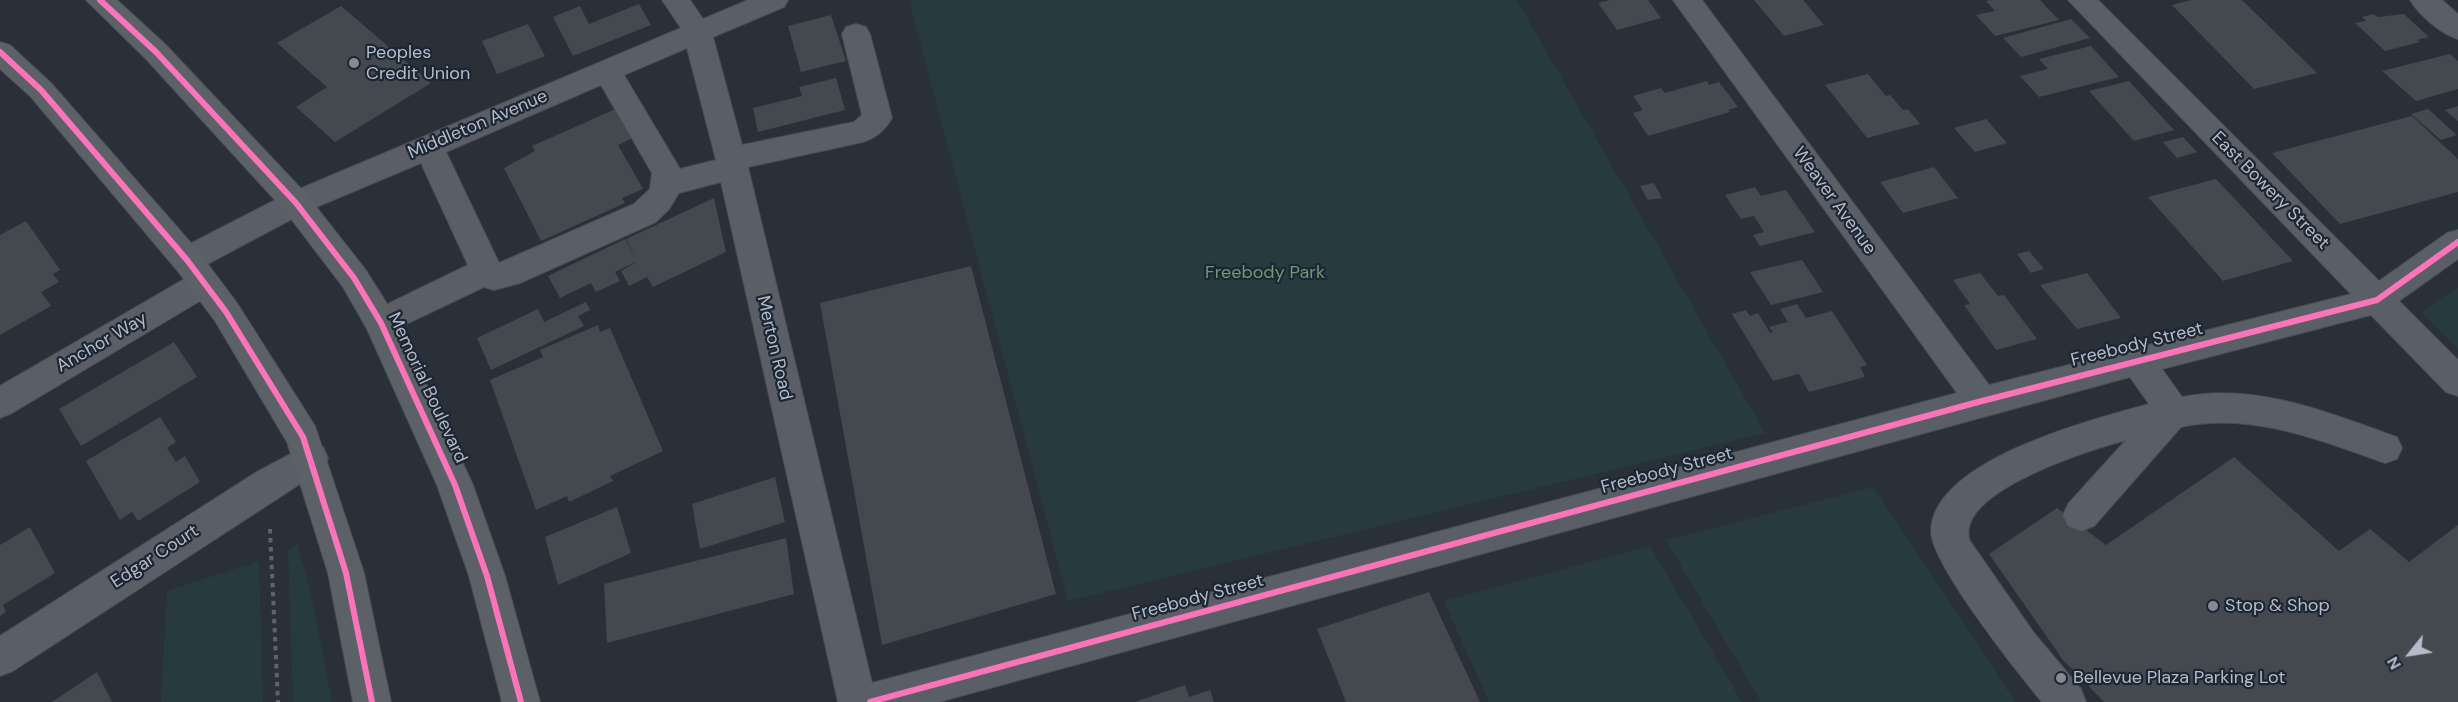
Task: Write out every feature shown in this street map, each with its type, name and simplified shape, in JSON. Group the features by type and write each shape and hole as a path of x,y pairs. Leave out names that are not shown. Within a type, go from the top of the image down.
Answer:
{"main road":[{"name":"Memorial Boulevard","path":"100,0 156,52 296,203 354,278 381,322 455,484 487,576 521,702"},
{"path":"0,52 41,90 196,271 226,312 297,427 311,458 346,573 365,657 372,702"}],"street":[{"name":"Merton Road","path":"676,0 697,31 731,163 857,702"},
{"name":"Middleton Avenue","path":"196,271 296,203 774,0"},
{"name":"Weaver Avenue","path":"1687,0 1982,401"},
{"name":"East Bowery Street","path":"2082,0 2458,382"},
{"path":"2424,0 2458,29"},
{"path":"668,184 731,163 863,131 877,118 856,34"},
{"path":"428,146 486,271 494,277 509,274 645,213 660,202 668,184 667,172 607,70"},
{"name":"Freebody Street","path":"870,702 1982,401 2377,300 2458,242"},
{"name":"Anchor Way","path":"0,403 196,271"},
{"path":"381,322 486,271"},
{"path":"2138,360 2173,412"},
{"path":"2067,702 2030,660 1963,561 1949,531 1950,516 1970,492 2028,458 2095,435 2173,412 2218,407 2257,411 2310,423 2385,448"},
{"path":"2081,515 2173,412"},
{"name":"Edgar Court","path":"0,658 267,484 311,458"}],"path":[{"path":"267,484 278,702"}],"green space":[{"name":"Freebody Park","path":"909,0 1517,0 1765,433 1068,601"},
{"path":"2458,287 2458,349 2422,313"},
{"path":"1874,487 2015,702 1761,702 1666,540"},
{"path":"297,544 310,589 332,702 293,702 288,549"},
{"path":"1650,546 1742,702 1489,702 1444,601"},
{"path":"259,561 263,702 161,702 167,591"}],"building":[{"path":"1610,0 1648,0 1661,18 1617,30 1598,3"},
{"path":"1754,0 1803,0 1824,25 1784,36"},
{"path":"2040,0 2059,20 1995,36 1976,15 1995,11 1986,1"},
{"path":"2191,0 2242,0 2317,73 2254,89 2172,5"},
{"path":"639,4 651,25 573,56 553,17 580,6 589,24"},
{"name":"Peoples Credit Union","path":"341,6 431,83 335,142 296,107 327,87 277,43"},
{"path":"2373,14 2378,17 2404,14 2429,37 2417,40 2420,42 2385,51 2355,23 2366,21 2362,17"},
{"path":"831,15 846,61 801,72 788,26"},
{"path":"2071,19 2090,38 2021,57 2003,38"},
{"path":"528,24 545,56 497,74 482,41"},
{"path":"2091,46 2119,77 2039,97 2020,76 2048,69 2039,59"},
{"path":"2450,54 2458,61 2458,89 2416,101 2382,71"},
{"path":"1868,74 1886,96 1890,95 1903,110 1908,109 1920,124 1867,138 1825,85"},
{"path":"836,78 845,110 758,132 753,108 802,96 799,87"},
{"path":"1707,81 1709,85 1719,82 1738,107 1728,110 1730,112 1648,136 1633,113 1643,110 1633,96 1661,88 1665,93"},
{"path":"2129,81 2174,130 2134,141 2089,91"},
{"path":"2458,106 2458,121 2445,110"},
{"path":"620,107 637,136 618,145 643,189 622,198 625,203 541,241 504,168 535,151 532,146"},
{"path":"2428,109 2457,135 2441,140 2411,114"},
{"path":"2412,116 2458,159 2458,192 2340,224 2272,153"},
{"path":"1986,119 2007,143 1975,152 1954,128"},
{"path":"2183,137 2197,152 2177,158 2163,142"},
{"path":"1934,167 1958,198 1903,213 1880,182"},
{"path":"2216,179 2293,261 2223,281 2148,197"},
{"path":"1654,183 1662,198 1648,200 1640,186"},
{"path":"1755,187 1761,196 1786,190 1815,232 1760,246 1753,235 1764,232 1754,216 1741,219 1725,195"},
{"path":"714,198 726,252 653,287 647,277 629,286 621,271 638,261 615,272 620,281 596,292 591,283 560,298 548,276 625,239 636,258 626,239"},
{"path":"26,221 60,270 53,274 59,282 41,292 51,306 0,335 0,235"},
{"path":"2029,251 2044,269 2031,273 2017,254"},
{"path":"1802,260 1823,292 1771,305 1750,272"},
{"path":"971,266 1056,594 882,645 820,303"},
{"path":"1980,273 1998,296 2004,295 2037,339 1996,350 1964,305 1970,304 1953,280"},
{"path":"2087,273 2121,318 2077,329 2040,285"},
{"path":"586,302 590,310 578,316 584,326 491,370 477,338 538,309 544,322"},
{"path":"1797,304 1806,318 1832,311 1867,365 1860,367 1865,377 1809,392 1799,374 1773,381 1732,314 1746,310 1750,316 1758,313 1770,333 1773,332 1769,327 1788,322 1780,309"},
{"path":"598,325 600,332 610,328 663,451 610,476 613,481 569,502 567,496 536,510 490,380 543,357 540,350"},
{"path":"174,342 197,377 81,446 59,409"},
{"path":"160,417 176,442 167,448 176,462 185,456 200,482 138,521 132,512 120,520 86,461"},
{"name":"Stop & Shop","path":"2234,457 2339,551 2370,529 2409,562 2458,525 2458,702 2104,702 2063,660 1989,554 2057,508 2106,545"},
{"path":"775,477 785,522 700,549 692,504"},
{"path":"617,507 631,553 558,585 545,537"},
{"path":"30,527 55,573 3,605 6,612 0,616 0,545"},
{"path":"786,538 794,594 607,643 604,584"},
{"path":"1429,592 1480,702 1346,702 1317,629"},
{"path":"97,672 112,702 52,702"},
{"path":"1185,685 1189,697 1210,690 1214,702 1135,702"}],"cycle path":[{"path":"100,0 156,52 296,203 354,278 381,323 455,485 487,576 521,702"},
{"path":"0,52 41,90 187,260 226,312 303,437 346,573 365,657 372,702"},
{"path":"870,702 1982,401 2377,300 2458,242"}],"place":[{"name":"Peoples Credit Union","path":"354,63"},
{"name":"Stop & Shop","path":"2213,606"},
{"name":"Bellevue Plaza Parking Lot","path":"2061,678"}]}
